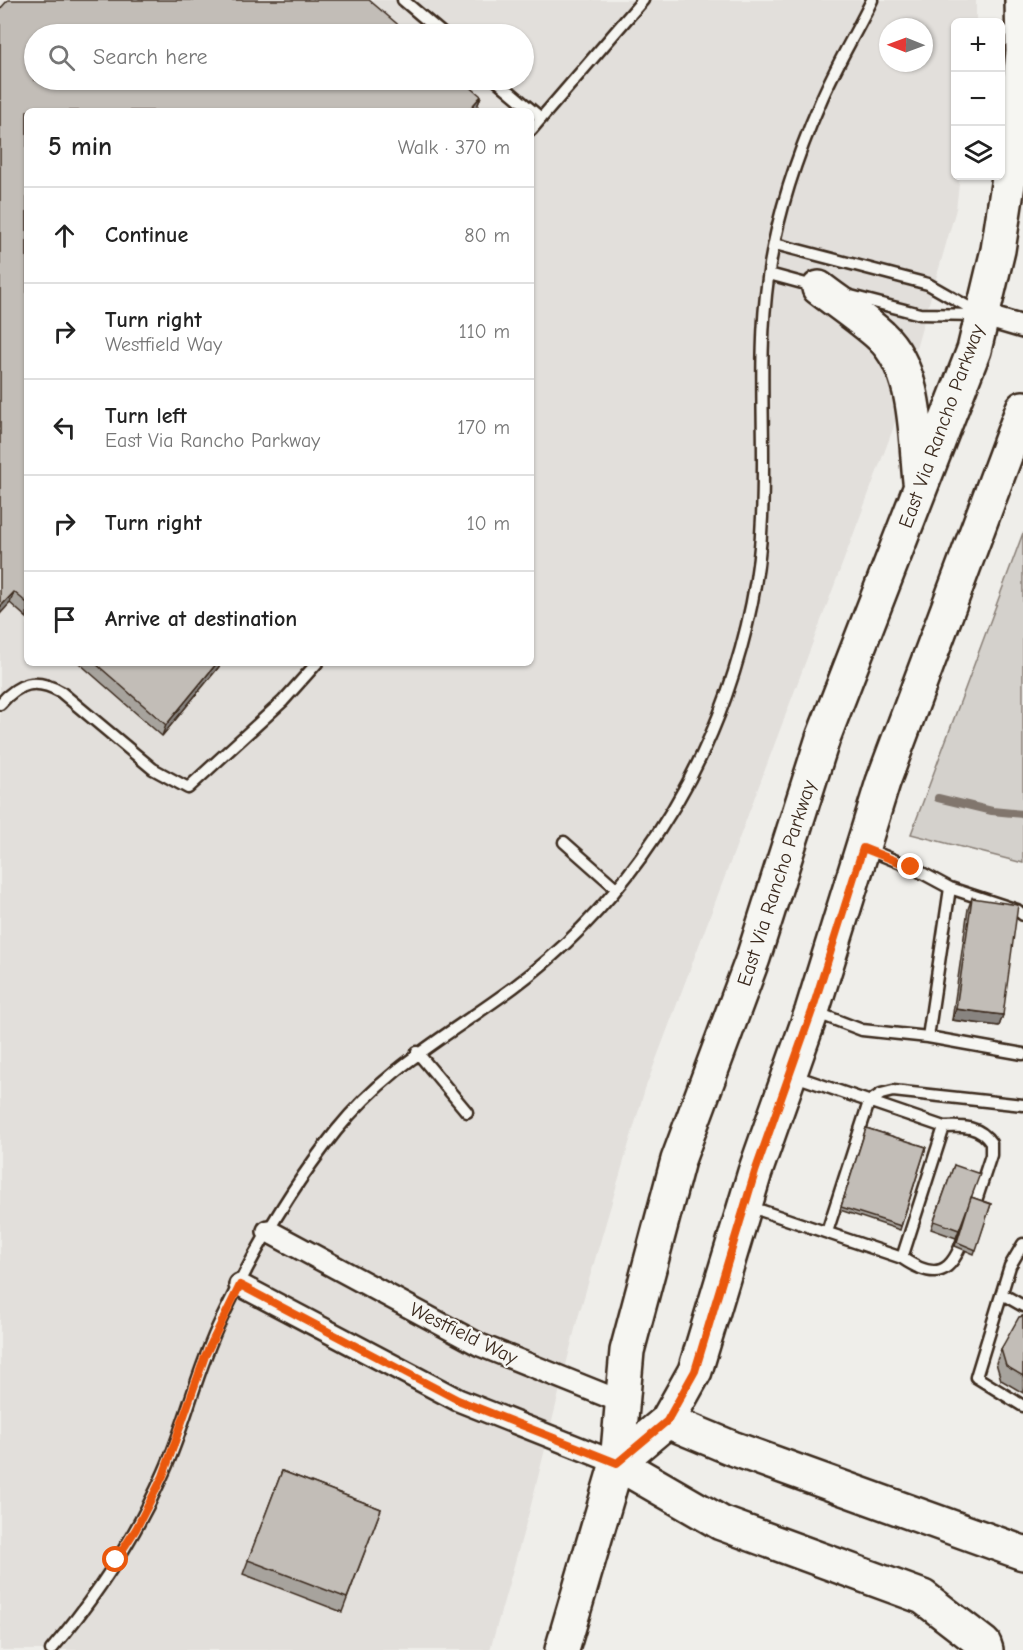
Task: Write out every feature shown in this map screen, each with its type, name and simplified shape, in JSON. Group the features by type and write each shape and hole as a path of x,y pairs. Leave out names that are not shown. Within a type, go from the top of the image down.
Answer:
{"main road":[{"name":"East Via Rancho Parkway","path":"561,1650 617,1463 627,1351 678,1160 753,958 823,738 974,350 998,250 1013,152 1023,52 1022,0"},
{"path":"819,288 882,337 896,355 906,377 912,404 921,486"},
{"path":"986,1650 984,1644 924,1597 721,1523 617,1463 667,1421 695,1371 745,1205 812,1011 883,782 1023,408"},
{"name":"Westfield Way","path":"622,1402 732,1448 1023,1552"}],"street":[{"path":"982,315 1023,327"},
{"name":"Westfield Way","path":"268,1231 480,1345 622,1402"},
{"path":"240,1285 458,1400 617,1463"}],"lane":[{"path":"403,0 431,24"},
{"path":"534,127 644,0"},
{"path":"51,1650 96,1591 136,1529 170,1458 205,1356 268,1231 291,1192 340,1127 369,1095 417,1052 495,1000 547,961 616,888 650,845 701,758 727,693 748,619 762,522 762,344 769,274 775,244 804,143 833,75 872,0"},
{"path":"508,90 530,108"},
{"path":"534,111 542,118"},
{"path":"775,244 928,284 982,315"},
{"path":"769,274 920,314 982,315"},
{"path":"0,704 10,692 23,684 35,682 49,685 61,692 153,769 188,788 284,701 313,666"},
{"path":"564,842 616,888"},
{"path":"863,848 911,867 950,888 1017,910 1023,915"},
{"path":"928,1037 950,888"},
{"path":"812,1011 862,1030 928,1037 1023,1054"},
{"path":"417,1052 467,1112"},
{"path":"745,1205 902,1258 918,1269 931,1272 950,1266 958,1257 991,1155 991,1143 982,1133 968,1127 944,1127 789,1074"},
{"path":"827,1232 869,1102 881,1094 893,1091 1023,1105"},
{"path":"902,1258 944,1127"},
{"path":"1023,1244 1010,1266 976,1377 1023,1406"},
{"path":"1002,1294 1023,1306"}],"shaded area":[{"path":"0,0 976,0 976,18 951,18 951,180 960,180 956,209 893,429 645,1089 577,1321 530,1509 490,1650 0,1650"},
{"path":"1023,533 1023,863 911,834"}],"building":[{"path":"8,0 369,0 397,24 24,24 24,90 474,90 481,96 471,108 24,108 24,600 14,592 0,607 0,9"},
{"path":"98,666 215,666 166,725"},
{"path":"972,898 1018,905 1003,1015 956,1009"},
{"path":"866,1128 926,1147 901,1226 841,1207"},
{"path":"954,1165 980,1174 959,1230 934,1221"},
{"path":"971,1197 991,1204 976,1250 957,1242"},
{"path":"1023,1316 1023,1376 1006,1366 1001,1349 1019,1317"},
{"path":"282,1471 381,1509 347,1598 248,1560"}],"waterway":[{"path":"938,798 992,811 1023,814"}],"route":[{"path":"116,1560 136,1529 163,1476 205,1356 240,1285 458,1400 544,1432 617,1463 667,1421 695,1371 755,1172 812,1011 863,848 911,867"}]}
